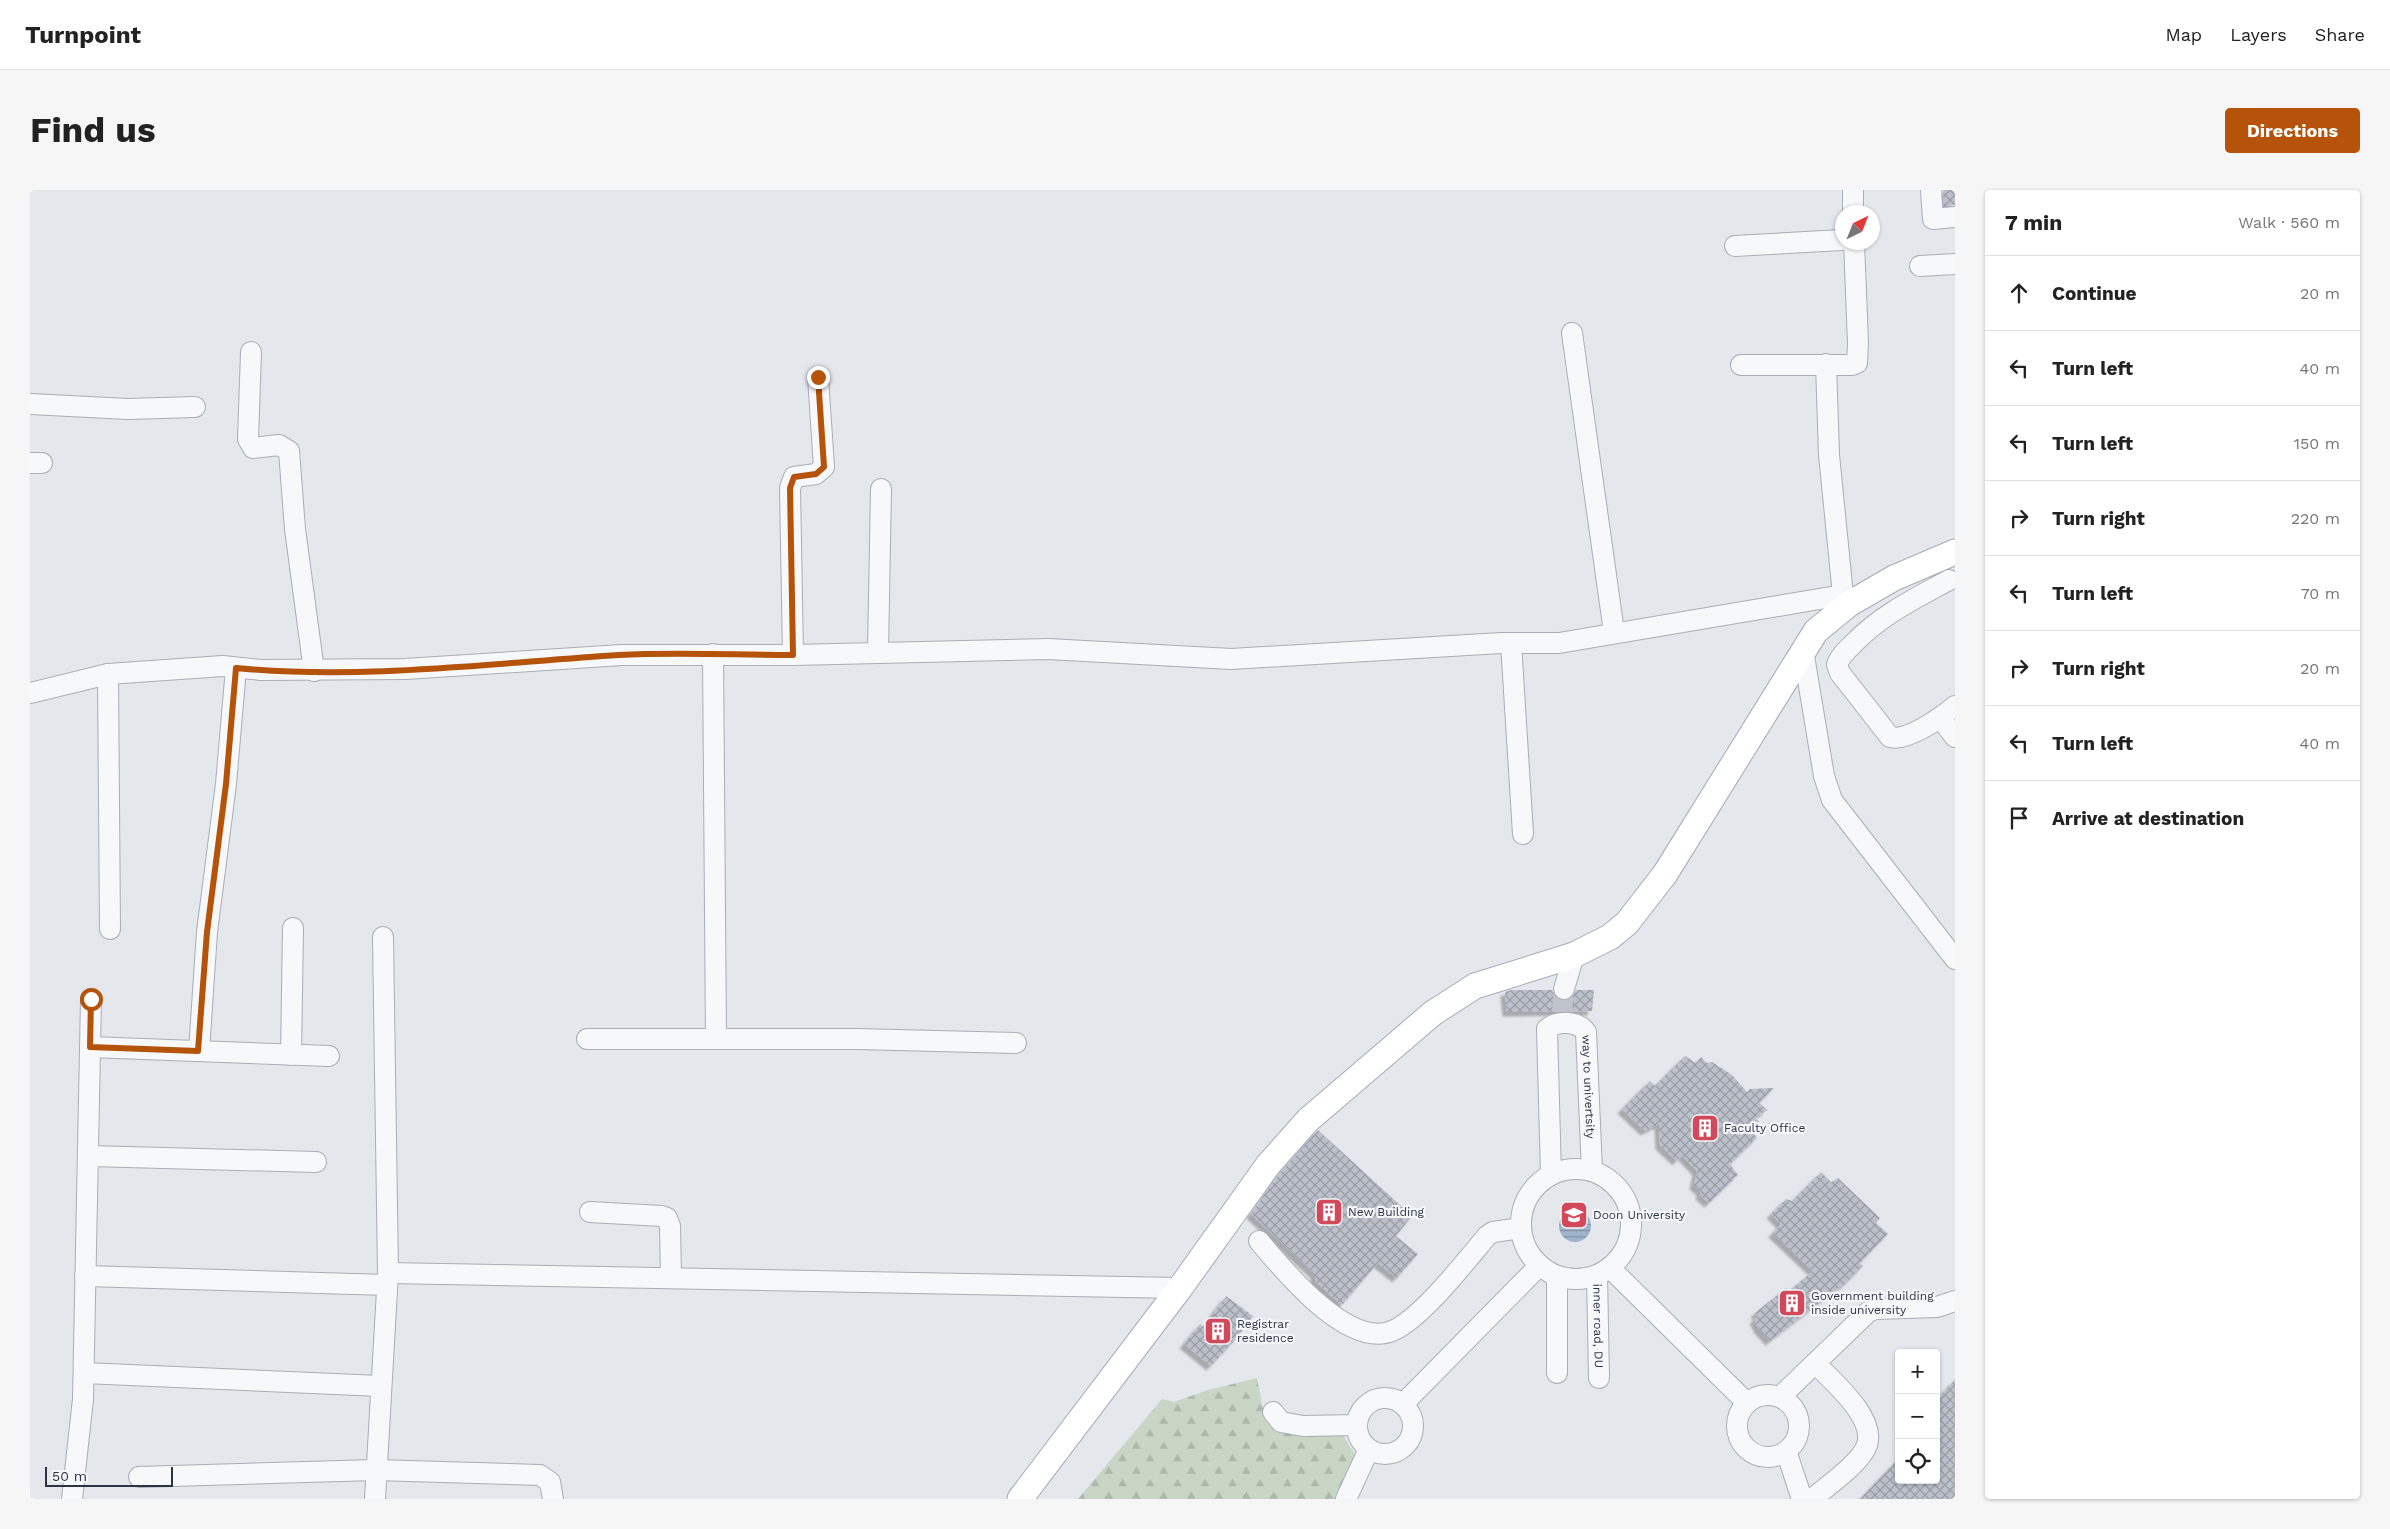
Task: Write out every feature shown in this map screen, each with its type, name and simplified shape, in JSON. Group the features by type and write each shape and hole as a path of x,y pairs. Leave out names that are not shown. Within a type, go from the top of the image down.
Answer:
{"main road":[{"path":"1020,1499 1180,1288 1268,1165 1308,1120 1433,1013 1475,986 1574,955 1610,937 1627,923 1665,874 1816,631 1846,600 1894,578 1950,571"}],"street":[{"path":"1853,190 1853,205"},
{"path":"1931,190 1933,219 1955,217"},
{"path":"1735,246 1835,240"},
{"path":"1741,366 1852,365 1858,360 1854,250"},
{"path":"1920,266 1955,264"},
{"path":"1572,333 1614,632"},
{"path":"251,352 248,439 253,448 279,445 289,451 295,530 314,670"},
{"path":"30,693 108,674 179,668 405,670 622,655 793,655 1048,649 1232,659 1511,643 1559,643 1614,632 1750,612 1806,600 1846,600 1829,455 1826,364"},
{"path":"793,655 790,488 794,477 816,474 824,467 818,377"},
{"path":"30,404 128,409 195,406"},
{"path":"878,652 881,489"},
{"path":"1950,571 1873,624 1842,656 1837,665 1840,673 1890,737 1903,737 1948,712 1955,737"},
{"path":"1511,643 1523,834"},
{"path":"1803,650 1824,776 1832,800 1955,959"},
{"path":"713,654 716,1039"},
{"path":"198,1051 207,932 226,784 236,668"},
{"path":"108,674 110,928"},
{"path":"291,1055 293,928"},
{"path":"375,1499 375,1470 388,1279 383,937"},
{"path":"1564,989 1574,955"},
{"path":"72,1499 79,1442 84,1373 91,999"},
{"name":"way to univertsity","path":"1551,1175 1547,1029 1561,1017 1582,1026 1586,1032 1592,1171"},
{"path":"587,1039 857,1039 1016,1043"},
{"path":"90,1047 329,1056"},
{"path":"89,1156 316,1162"},
{"path":"1571,1169 1592,1171 1603,1176 1621,1192 1631,1214 1632,1226 1625,1250 1603,1272 1574,1279 1557,1276 1540,1265 1526,1247 1521,1228 1524,1206 1534,1188 1551,1175 1571,1169"},
{"path":"590,1212 662,1216 667,1218 670,1226 671,1278"},
{"path":"1259,1241 1322,1309 1347,1325 1382,1334 1393,1330 1413,1316 1458,1272 1487,1236 1493,1232 1521,1228"},
{"path":"1403,1404 1540,1265"},
{"path":"1603,1272 1747,1403"},
{"name":"inner road, DU","path":"1599,1378 1603,1272"},
{"path":"85,1276 388,1279 671,1278 1180,1288"},
{"path":"1557,1276 1557,1373"},
{"path":"1780,1397 1868,1312 1875,1309 1937,1307 1955,1301"},
{"path":"1812,1499 1861,1455 1868,1444 1868,1435 1863,1418 1854,1403 1815,1363"},
{"path":"84,1373 380,1386"},
{"path":"1762,1395 1780,1397 1793,1407 1799,1422 1796,1439 1786,1451 1777,1455 1759,1456 1744,1445 1737,1428 1741,1410 1747,1403 1762,1395"},
{"path":"1387,1398 1403,1404 1413,1421 1410,1439 1396,1452 1387,1454 1369,1449 1362,1442 1357,1425 1358,1416 1370,1402 1387,1398"},
{"path":"1273,1412 1281,1422 1303,1426 1357,1425"},
{"path":"1346,1499 1369,1449"},
{"path":"1786,1451 1802,1499"},
{"path":"139,1477 375,1470 540,1475 550,1482 553,1499"}],"green space":[{"path":"1257,1378 1263,1410 1289,1431 1343,1435 1357,1458 1337,1499 1078,1499 1162,1399 1174,1402 1208,1390"}],"water":[{"path":"1575,1210 1581,1211 1586,1215 1590,1220 1590,1232 1586,1237 1581,1241 1575,1242 1569,1241 1564,1237 1560,1232 1559,1226 1560,1220 1564,1215 1569,1211"}],"building":[{"path":"1943,190 1955,190 1955,205 1944,206"},
{"path":"1511,990 1552,990 1556,998 1566,1001 1572,997 1576,990 1594,990 1592,1011 1507,1012 1505,992"},
{"name":"Faculty Office","path":"1685,1056 1696,1063 1701,1057 1707,1063 1712,1062 1732,1075 1747,1092 1750,1089 1774,1088 1759,1103 1768,1110 1755,1117 1759,1122 1751,1130 1757,1138 1730,1164 1738,1175 1709,1203 1700,1195 1701,1191 1694,1185 1697,1171 1682,1155 1677,1161 1660,1145 1659,1124 1645,1131 1622,1109 1650,1081 1655,1086"},
{"name":"New Building","path":"1318,1130 1412,1216 1396,1236 1418,1254 1397,1278 1378,1263 1342,1305 1315,1281 1315,1274 1251,1214 1279,1174"},
{"path":"1821,1172 1831,1182 1838,1178 1880,1218 1876,1223 1888,1234 1860,1263 1863,1266 1843,1286 1770,1341 1759,1329 1754,1319 1758,1317 1755,1313 1786,1288 1789,1291 1813,1271 1773,1233 1781,1224 1771,1214 1786,1199 1792,1201"},
{"name":"Registrar residence","path":"1226,1296 1253,1316 1236,1339 1211,1366 1184,1344 1200,1324 1216,1334 1214,1312"},
{"path":"1955,1379 1955,1499 1860,1499 1895,1462 1895,1484 1940,1484 1940,1396"}],"tunnel":[{"path":"1562,1012 1564,989"}],"place":[{"name":"Faculty Office","path":"1705,1128"},
{"name":"New Building","path":"1329,1212"},
{"name":"Doon University","path":"1574,1215"},
{"name":"Government building inside university","path":"1792,1303"},
{"name":"Registrar residence","path":"1218,1331"}],"route":[{"path":"91,999 90,1047 198,1051 207,932 226,784 236,668 261,670 405,670 622,655 793,655 790,488 794,477 816,474 824,467 818,377"}]}
